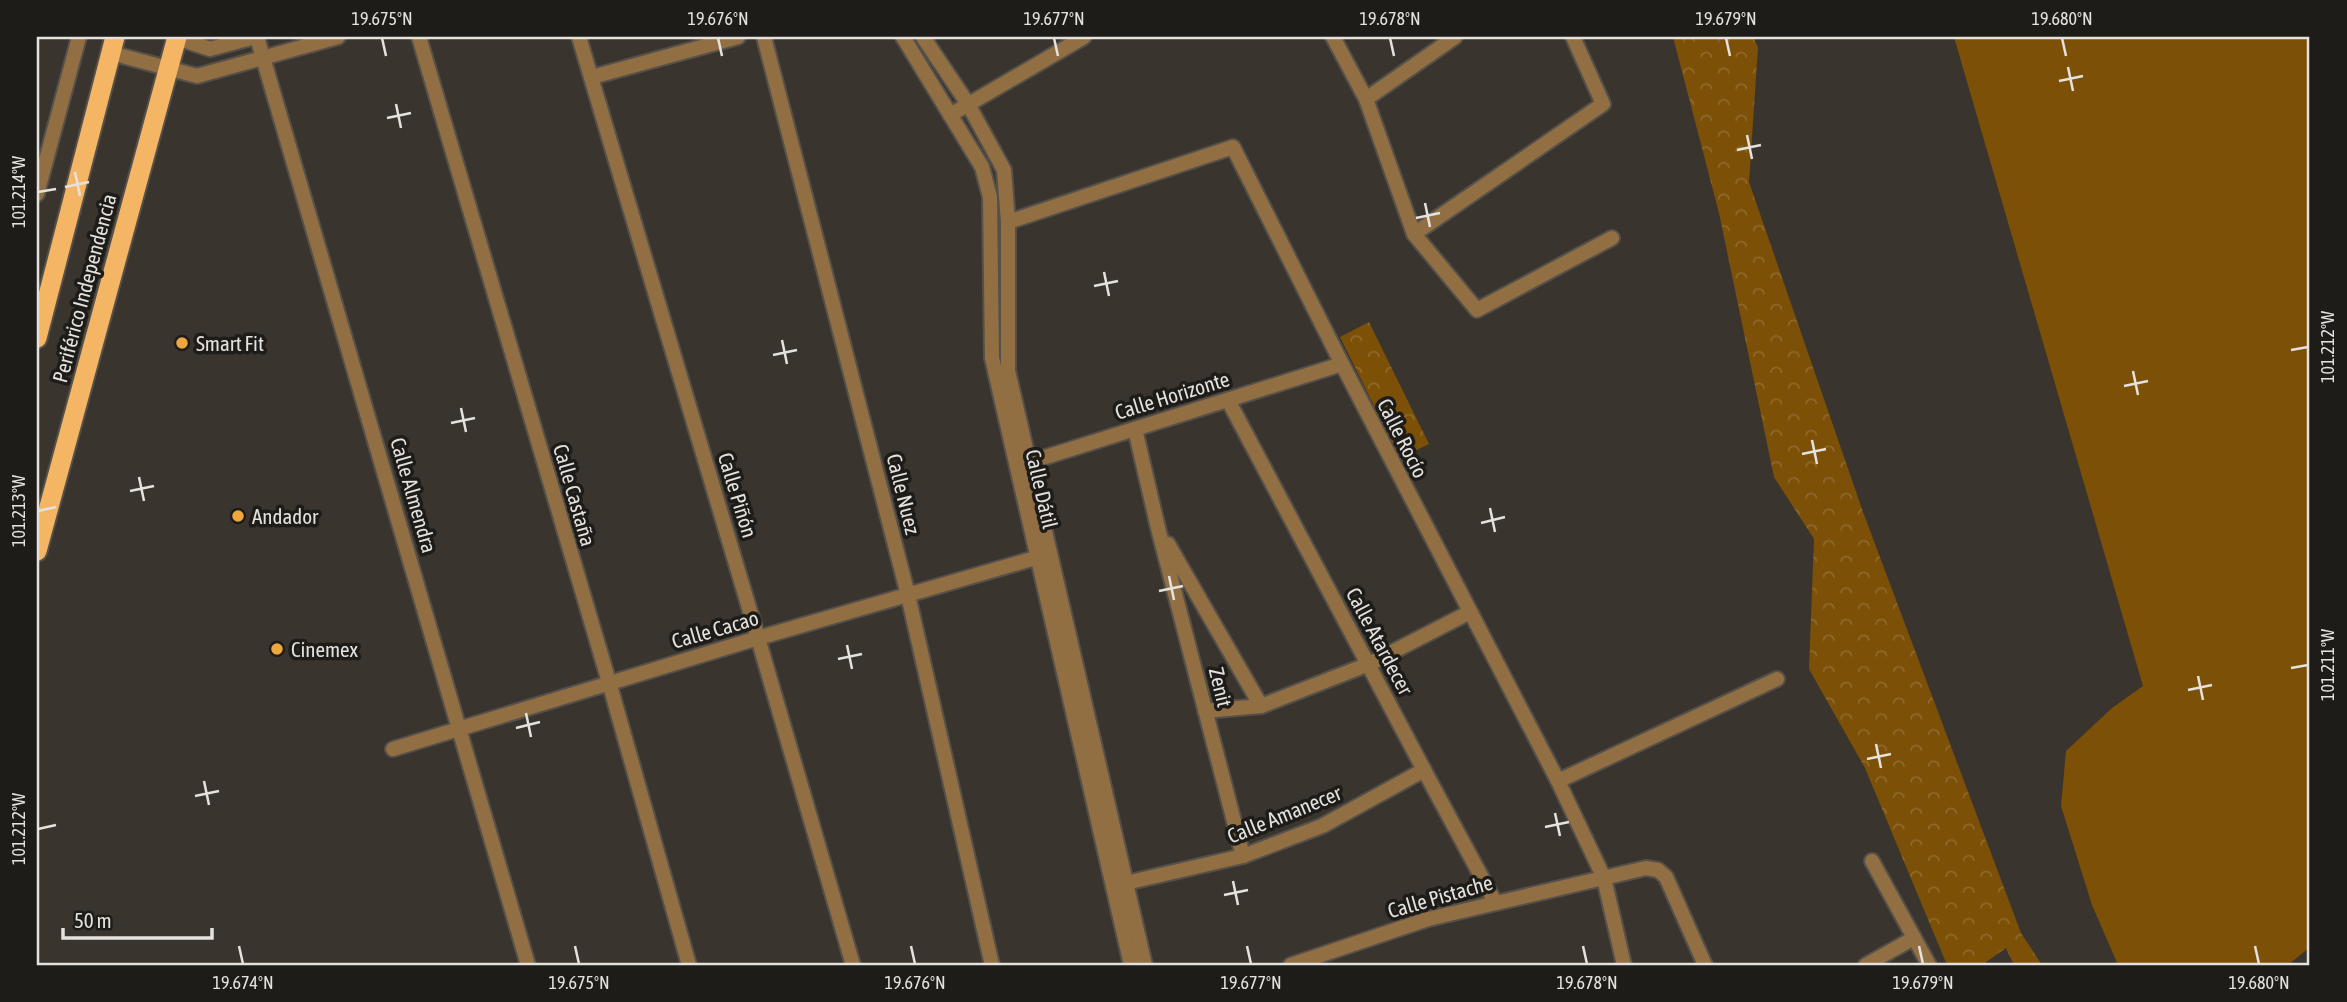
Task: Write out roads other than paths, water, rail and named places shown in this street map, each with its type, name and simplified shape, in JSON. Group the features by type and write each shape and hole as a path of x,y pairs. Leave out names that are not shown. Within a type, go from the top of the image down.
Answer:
{"highway":[{"name":"Periférico Independencia","path":"37,551 176,37"},
{"name":"Periférico Independencia","path":"37,338 113,45"}],"street":[{"path":"37,194 79,37"},
{"path":"176,37 211,49 256,37"},
{"name":"Calle Almendra","path":"256,37 528,965"},
{"path":"113,45 167,69 197,76 338,37"},
{"name":"Calle Castaña","path":"419,37 609,682 689,965"},
{"name":"Calle Piñón","path":"579,37 853,965"},
{"path":"592,77 738,37"},
{"name":"Calle Nuez","path":"764,37 908,595 992,965"},
{"name":"Calle Dátil","path":"903,37 982,167 990,197 992,358 1022,464 1119,885 1131,965"},
{"name":"Calle Dátil","path":"923,37 968,104 1004,170 1008,222 1008,371 1022,464"},
{"path":"950,115 1083,37"},
{"path":"1333,37 1366,99 1414,234 1477,310 1612,238"},
{"path":"1366,99 1455,37"},
{"path":"1414,234 1603,104 1573,37"},
{"name":"Calle Rocío","path":"1008,222 1233,147 1558,781 1604,878 1625,965"},
{"name":"Calle Horizonte","path":"1022,464 1342,364"},
{"name":"Calle Atardecer","path":"1228,400 1496,902"},
{"name":"Zenit","path":"1135,429 1242,856"},
{"name":"Zenit","path":"1158,528 1261,706"},
{"name":"Calle Cacao","path":"393,749 609,682 1043,556"},
{"path":"1205,711 1261,706 1369,664 1470,612"},
{"path":"1558,781 1777,679"},
{"name":"Calle Amanecer","path":"1119,885 1242,856 1322,825 1424,771"},
{"path":"1872,862 1929,965"},
{"name":"Calle Pistache","path":"1291,965 1427,919 1646,868 1658,870 1666,877 1705,965"},
{"name":"Calle Dátil","path":"1119,885 1145,965"},
{"path":"1866,965 1913,938"}],"place":[{"name":"Smart Fit","path":"182,343"},
{"name":"Andador","path":"238,516"},
{"name":"Cinemex","path":"277,649"}]}
